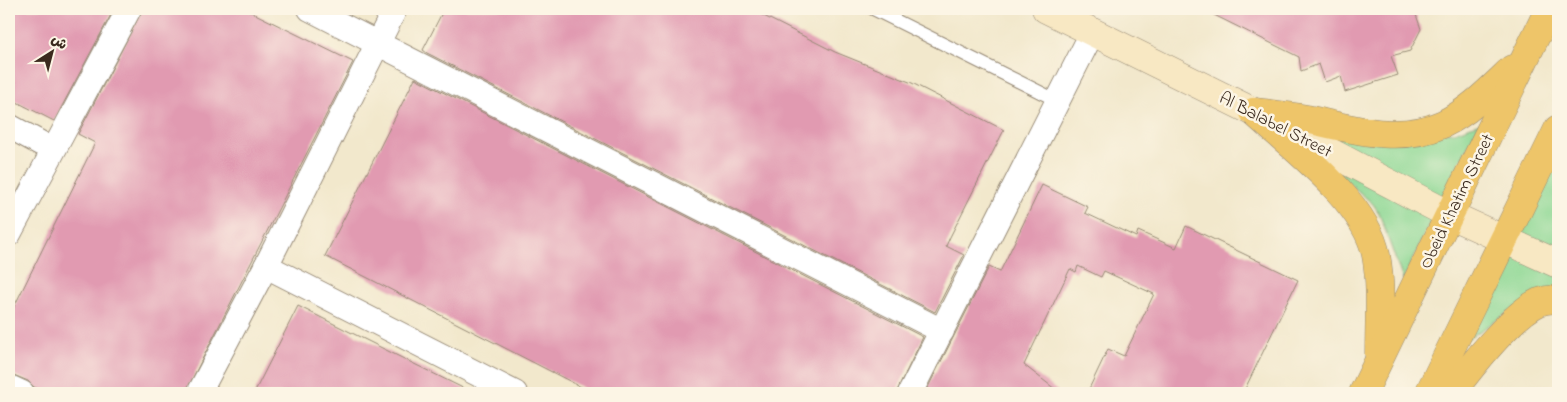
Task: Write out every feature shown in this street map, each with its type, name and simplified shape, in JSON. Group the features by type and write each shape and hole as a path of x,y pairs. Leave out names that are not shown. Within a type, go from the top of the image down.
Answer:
{"main road":[{"name":"Obeid Khatim Street","path":"1363,393 1448,214 1549,9"},
{"path":"1254,112 1306,119 1361,132 1386,134 1413,133 1443,124 1480,100 1526,56"},
{"path":"1254,112 1350,203 1366,227 1376,254 1379,362"},
{"path":"1429,393 1558,129"},
{"path":"1451,393 1468,371 1528,309 1540,302 1558,300"}],"street":[{"path":"9,234 129,9"},
{"path":"310,9 942,331"},
{"path":"199,393 266,266 395,9"},
{"name":"Al Balabel Street","path":"1046,9 1254,112 1448,214 1558,264"},
{"path":"910,393 1092,33"},
{"path":"9,126 53,150"},
{"path":"266,266 488,387 515,393"},
{"path":"9,387 22,393"}],"lane":[{"path":"873,9 1058,101"}],"green space":[{"path":"1480,123 1441,199 1317,138 1454,132"},
{"path":"1310,149 1434,214 1403,280 1379,213 1373,204"},
{"path":"1558,153 1558,256 1516,235"},
{"path":"1507,252 1558,274 1558,292 1517,307 1463,342"}],"building":[{"path":"9,9 114,9 54,121 9,98"},
{"path":"143,9 245,9 353,62 185,393 47,393 34,387 28,381 9,373 9,317 95,143 78,134"},
{"path":"444,9 750,9 835,52 912,83 1004,130 946,246 964,255 935,312 427,53 423,50"},
{"path":"1202,9 1414,9 1421,29 1410,51 1391,56 1398,75 1345,92 1341,76 1325,82 1319,64 1301,71 1299,57"},
{"path":"415,78 923,337 896,393 593,393 325,256"},
{"path":"1042,185 1088,207 1085,213 1136,237 1138,231 1176,248 1186,226 1298,280 1243,393 1087,393 1108,349 1124,356 1154,294 1104,271 1101,277 1078,266 1076,272 1070,269 1024,365 1060,393 925,393 989,267 1000,272"},
{"path":"298,306 396,355 473,393 254,393"}]}
